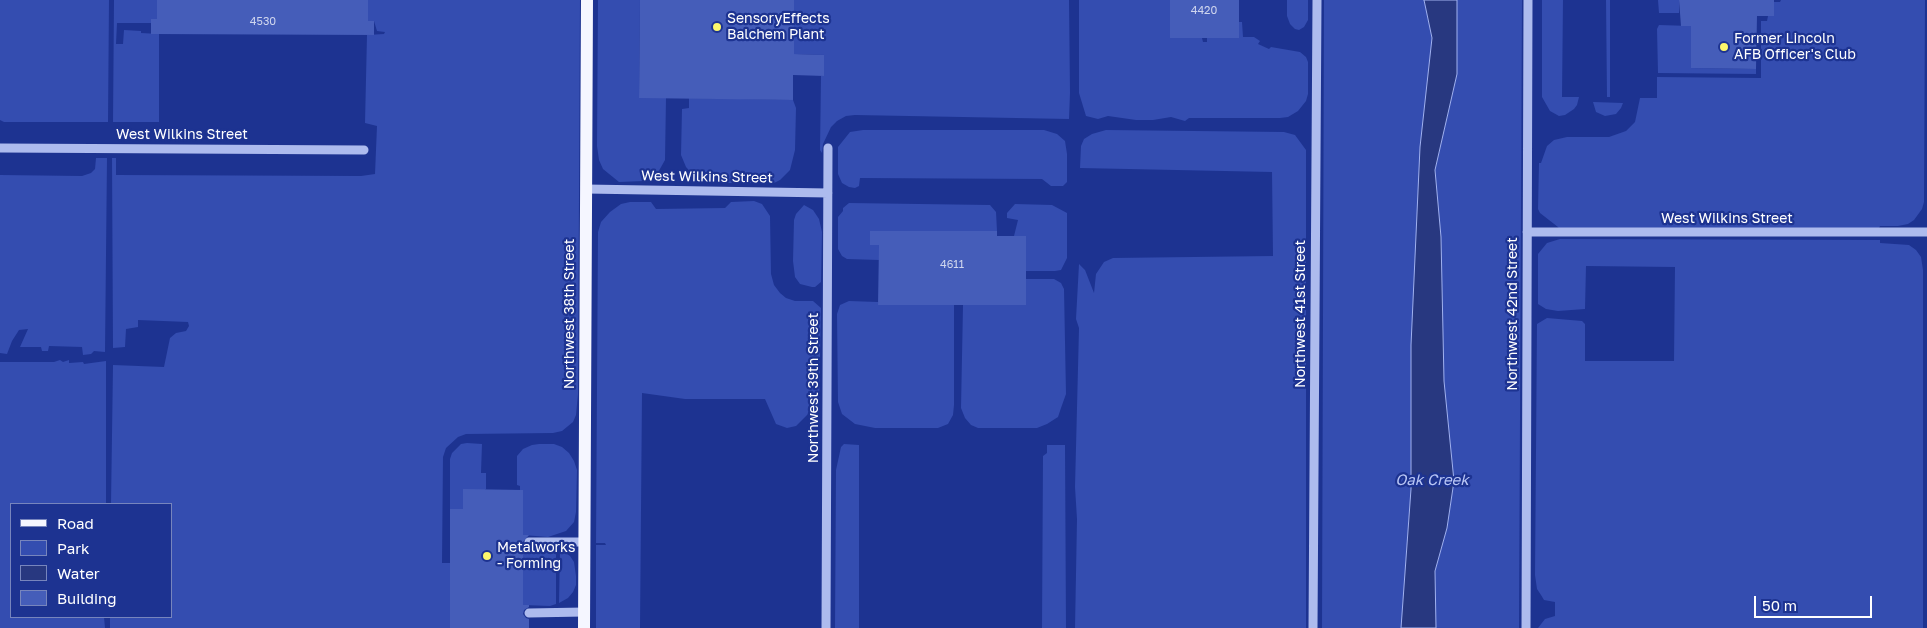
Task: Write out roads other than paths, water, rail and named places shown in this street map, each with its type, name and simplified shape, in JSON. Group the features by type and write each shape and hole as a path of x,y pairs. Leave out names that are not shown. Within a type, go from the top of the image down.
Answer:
{"main road":[{"name":"Northwest 38th Street","path":"584,628 587,0"}],"street":[{"name":"Northwest 41st Street","path":"1314,628 1317,0"},
{"name":"Northwest 42nd Street","path":"1526,628 1528,0"},
{"name":"West Wilkins Street","path":"0,148 364,150"},
{"name":"Northwest 39th Street","path":"826,628 828,148"},
{"name":"West Wilkins Street","path":"586,189 828,193"},
{"name":"West Wilkins Street","path":"1527,232 1927,232"},
{"path":"529,542 584,542"},
{"path":"529,613 584,612"}],"water":[{"name":"Oak Creek","path":"1424,0 1457,0 1457,74 1435,170 1441,237 1444,381 1454,481 1447,528 1435,571 1436,628 1401,628 1411,489 1411,345 1420,147 1432,38"}],"place":[{"name":"SensoryEffects Balchem Plant","path":"717,27"},
{"name":"Former Lincoln AFB Officer's Club","path":"1724,47"},
{"name":"Metalworks - Forming","path":"487,556"}]}
